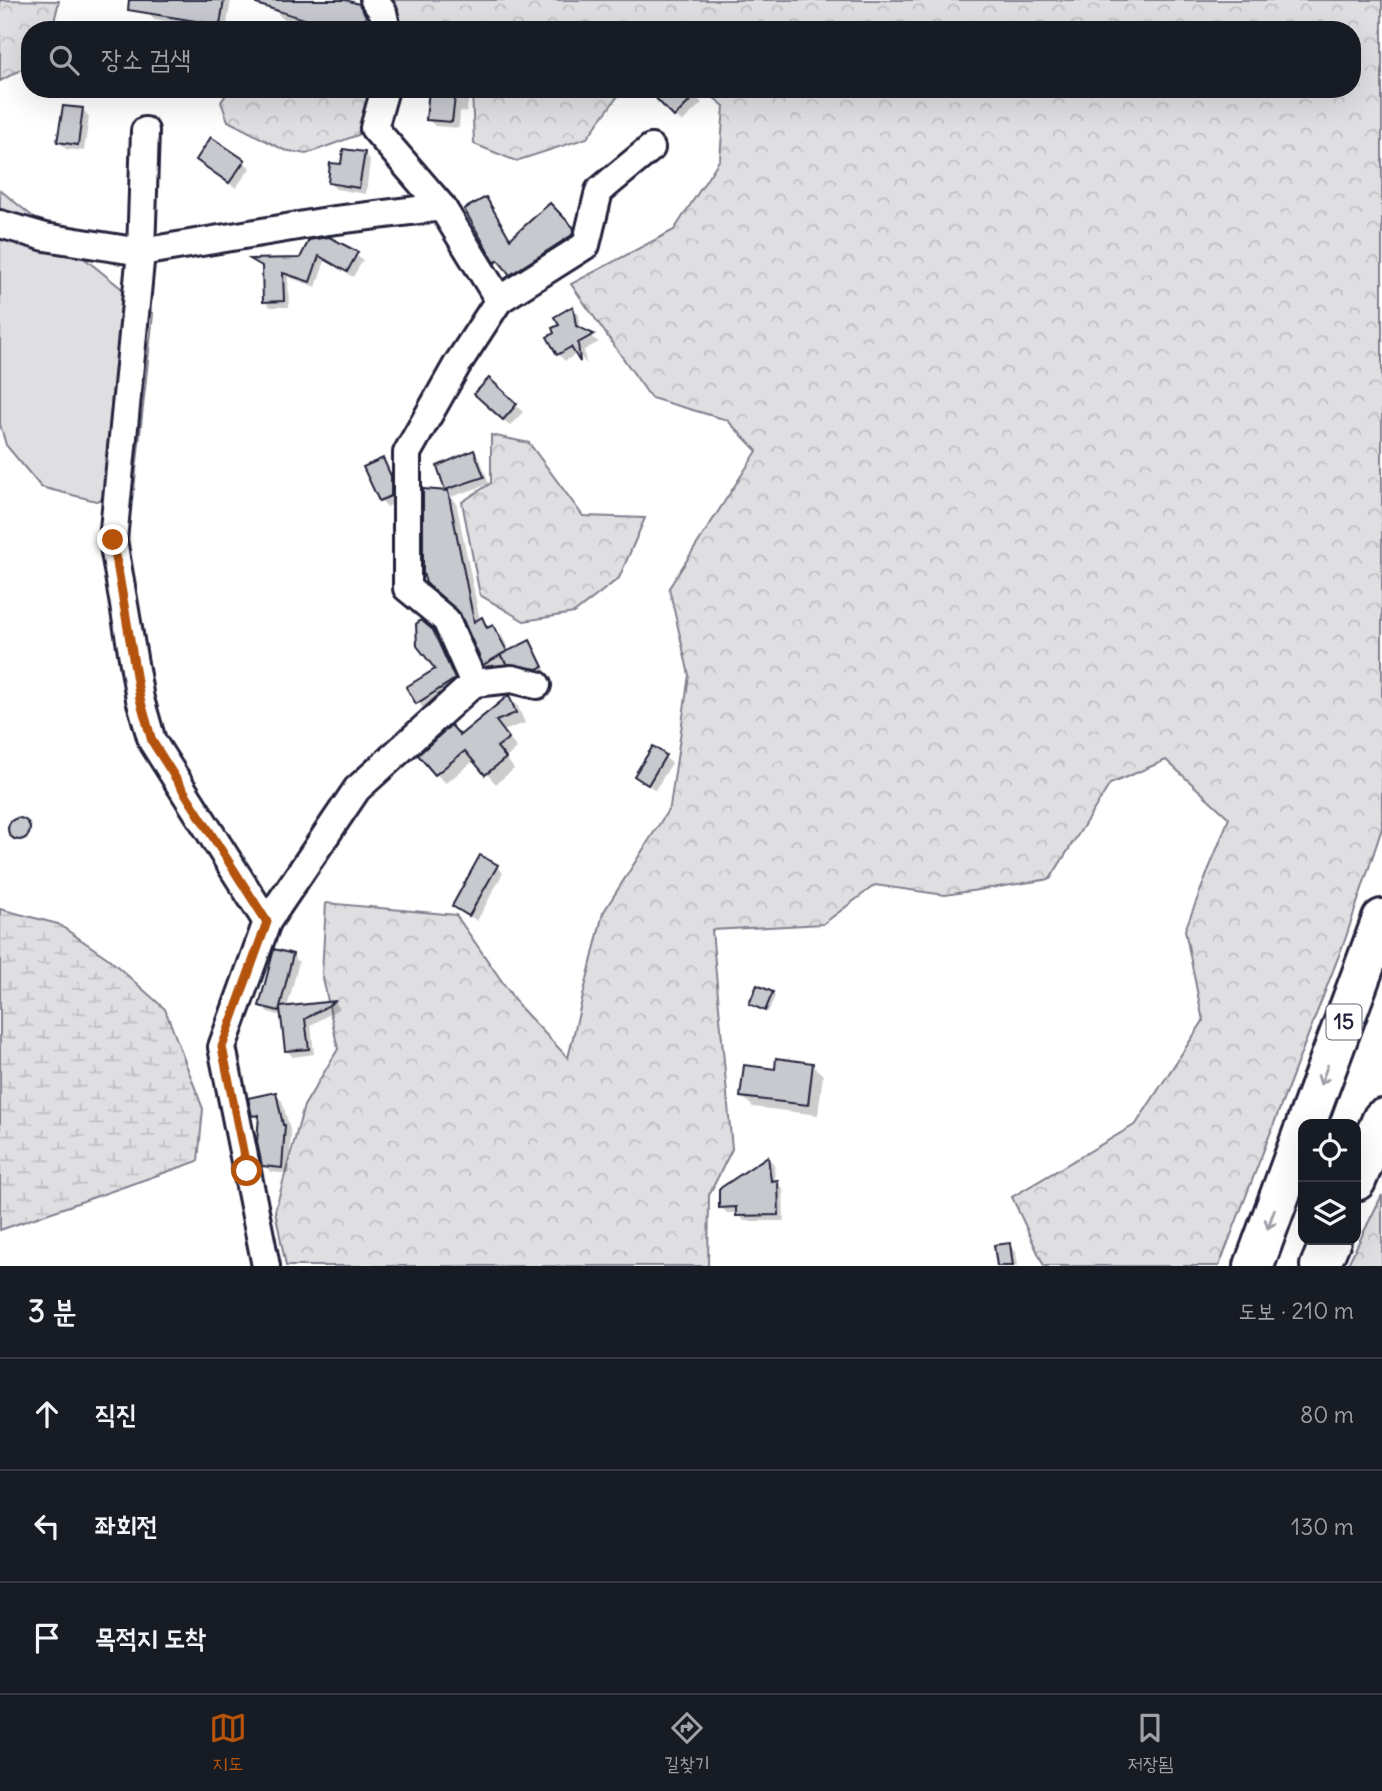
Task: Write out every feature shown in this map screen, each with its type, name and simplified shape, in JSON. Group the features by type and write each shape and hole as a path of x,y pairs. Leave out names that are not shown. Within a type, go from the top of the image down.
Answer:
{"highway":[{"name":"15","path":"1308,1119 1382,919"},
{"path":"1361,1169 1382,1119"},
{"path":"1254,1266 1298,1146"},
{"path":"1320,1266 1329,1245"}],"street":[{"path":"374,0 383,12 385,21"},
{"path":"382,98 374,128 442,207 499,300"},
{"path":"145,131 141,252 113,540 140,699 152,741 267,922"},
{"path":"474,683 446,620 407,588 407,453 458,363 499,300 586,245 599,191 651,148"},
{"path":"0,224 45,237 141,252 328,221 442,207"},
{"path":"266,1266 222,1047 267,922 357,789 474,683 512,679 537,685"}],"green space":[{"path":"0,0 59,1 54,21 21,21 21,70 0,81"},
{"path":"377,0 1382,0 1382,828 1346,937 1219,1266 1044,1266 1012,1197 1136,1124 1203,1021 1185,930 1229,818 1166,760 1110,784 1050,879 945,895 875,885 823,924 712,930 732,1149 709,1195 708,1266 286,1266 275,1211 304,1106 338,1049 322,973 326,903 456,915 519,1006 568,1058 603,913 670,807 689,675 669,588 757,451 727,420 651,398 571,284 674,230 720,159 724,106 714,98 1361,98 1361,21 386,21"},
{"path":"224,98 368,98 358,135 306,154 284,150 228,121 221,102"},
{"path":"472,98 616,98 587,138 516,161 474,144"},
{"path":"0,190 153,314 134,490 96,501 41,487 6,445 0,424"},
{"path":"491,435 529,443 583,516 645,518 619,578 574,613 524,621 480,595 462,502 491,483"},
{"path":"0,909 58,924 109,959 165,1009 203,1109 198,1161 0,1230"},
{"path":"1382,1195 1382,1266 1347,1266 1357,1245 1361,1245 1361,1238"}],"building":[{"path":"129,0 224,0 221,21 195,21 128,10"},
{"path":"256,0 346,0 359,4 366,16 365,21 310,21 256,4"},
{"path":"428,98 455,98 452,122 426,120"},
{"path":"656,98 693,98 674,117"},
{"path":"63,106 83,108 78,145 57,142"},
{"path":"211,137 245,160 229,183 196,160"},
{"path":"343,149 365,152 359,188 328,183 330,163 341,164"},
{"path":"486,197 510,239 550,203 574,228 572,235 510,275 498,260 495,263 464,209"},
{"path":"329,237 358,252 347,272 319,256 310,282 283,273 284,301 263,302 262,266 250,259 300,258 309,240"},
{"path":"573,306 576,326 594,334 578,343 580,362 571,347 557,355 547,337 554,333 552,328 559,325 554,317"},
{"path":"489,378 517,404 503,420 474,394"},
{"path":"474,450 484,477 445,490 437,466"},
{"path":"383,458 391,476 391,496 379,501 363,467"},
{"path":"423,489 448,491 474,622 482,617 487,628 493,625 507,651 483,665 460,613 426,583 423,573"},
{"path":"421,620 433,630 455,679 416,704 406,687 435,669 417,646 416,624"},
{"path":"530,640 543,667 537,669 507,664 500,655"},
{"path":"509,695 516,713 496,721 509,738 497,747 506,758 485,775 465,751 435,775 418,755 451,725 460,735"},
{"path":"653,746 666,755 648,785 634,776"},
{"path":"19,818 27,821 30,829 27,837 19,840 11,837 8,829 11,821"},
{"path":"480,855 498,865 469,916 452,906"},
{"path":"274,949 293,954 280,1007 336,1001 305,1019 309,1049 285,1051 280,1008 279,1011 259,1006"},
{"path":"757,985 773,992 765,1011 749,1004"},
{"path":"776,1058 813,1063 808,1105 740,1097 744,1065 775,1069"},
{"path":"276,1092 285,1125 282,1168 262,1166 257,1142 259,1115 252,1116 248,1098"},
{"path":"768,1156 771,1181 778,1180 779,1215 736,1216 736,1207 719,1208 719,1189"},
{"path":"1010,1243 1013,1266 997,1266 994,1245"}],"route":[{"path":"113,540 140,699 152,741 267,922 222,1047 247,1171"}]}
